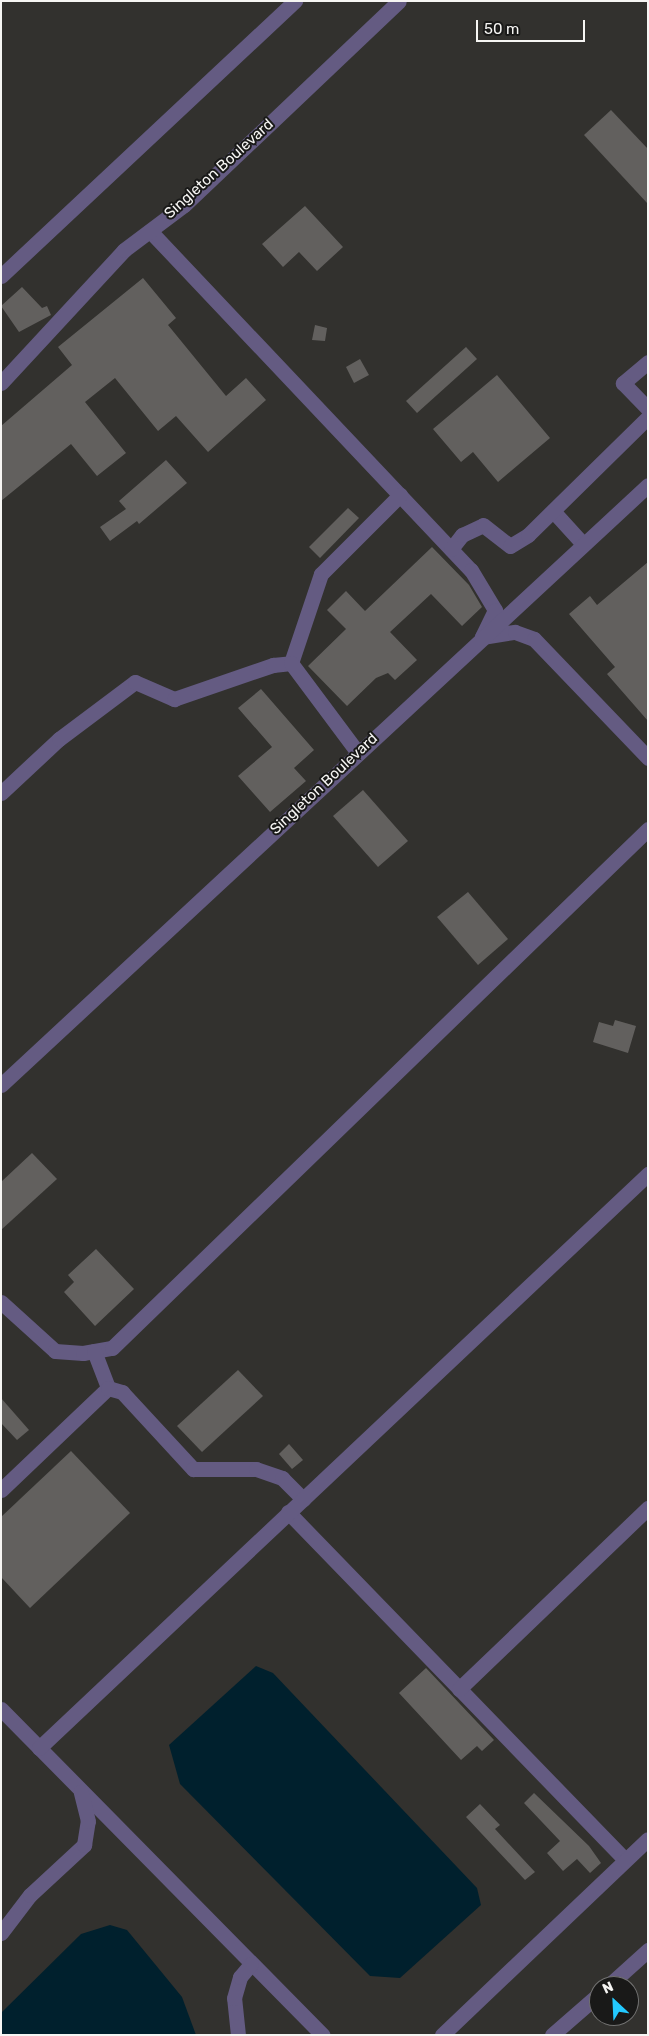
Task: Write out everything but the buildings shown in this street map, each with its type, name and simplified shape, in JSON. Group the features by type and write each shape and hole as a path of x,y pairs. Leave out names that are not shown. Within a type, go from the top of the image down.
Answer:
{"lane":[{"path":"1,276 295,1"},
{"name":"Singleton Boulevard","path":"1,383 111,263 150,230 184,205 398,1"},
{"path":"150,230 471,570 495,610 482,636"},
{"path":"648,362 623,383 648,409"},
{"path":"450,549 462,535 483,525 510,546 554,511 648,417"},
{"name":"Singleton Boulevard","path":"1,1085 482,636 648,485"},
{"path":"290,663 322,574 400,495"},
{"path":"554,511 583,544"},
{"path":"482,636 515,632 534,639 648,758"},
{"path":"290,663 358,753"},
{"path":"1,793 59,738 135,682 174,699 290,663"},
{"path":"1,1302 55,1351 94,1351 112,1348 648,829"},
{"path":"39,1748 648,1174"},
{"path":"94,1351 108,1388"},
{"path":"108,1388 122,1392 193,1469 256,1470 282,1478 302,1499"},
{"path":"1,1490 108,1388"},
{"path":"459,1689 648,1508"},
{"path":"288,1512 625,1860"},
{"path":"1,1709 322,2035"},
{"path":"1,1933 30,1895 84,1845 88,1821 80,1789"},
{"path":"442,2035 648,1839"},
{"path":"619,1976 648,1950"},
{"path":"238,2035 234,1998 240,1977 251,1964"},
{"path":"552,2035 589,2003"}],"water":[{"path":"256,1666 273,1673 477,1888 481,1905 400,1978 370,1976 180,1784 169,1745"},
{"path":"110,1925 127,1930 182,1997 196,2035 1,2035 1,2013 81,1934"}]}
